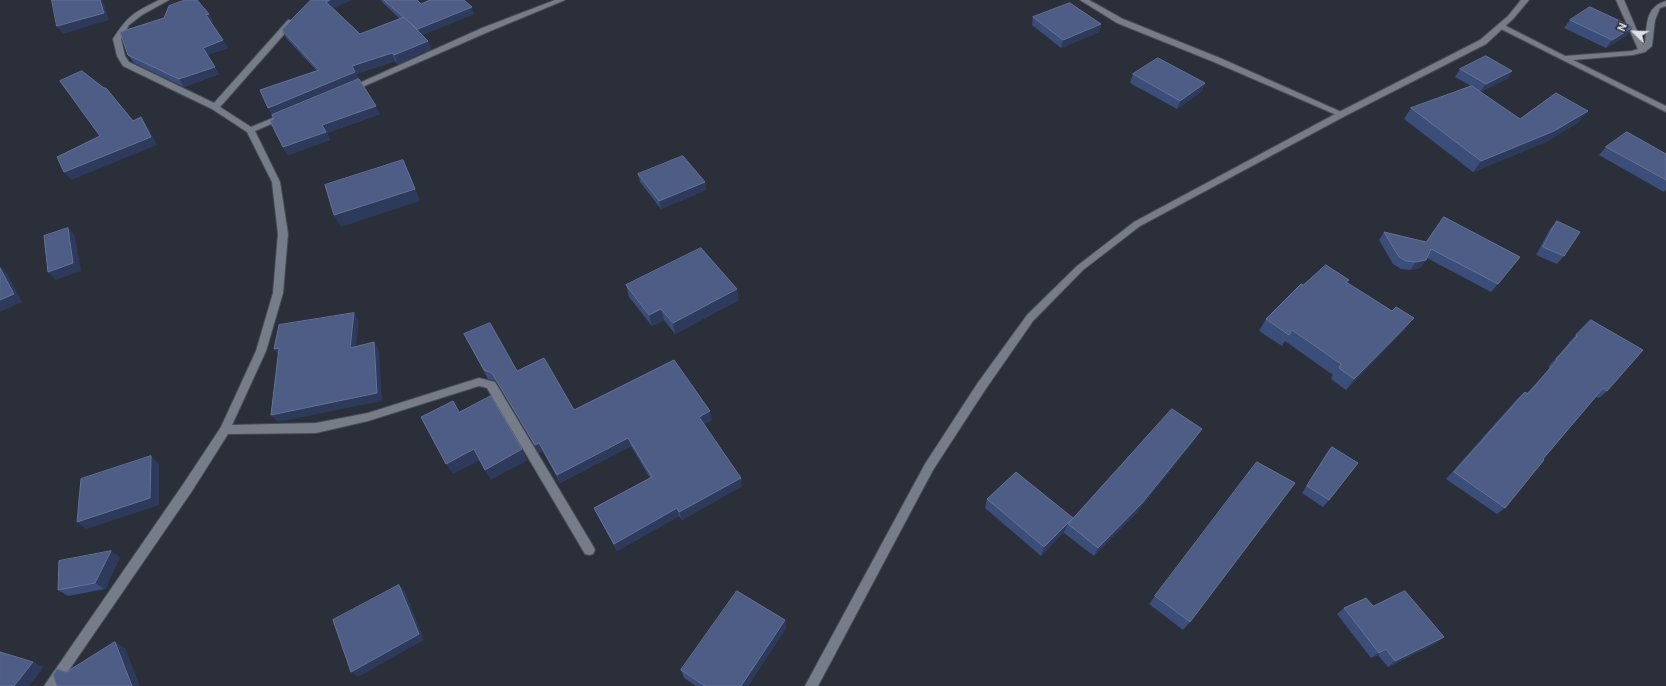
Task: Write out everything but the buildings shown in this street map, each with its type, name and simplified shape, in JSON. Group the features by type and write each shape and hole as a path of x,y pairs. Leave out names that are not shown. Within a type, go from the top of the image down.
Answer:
{"street":[{"path":"50,686 188,487 225,430 261,351 278,293 283,234 276,182 250,130 215,107 126,64 121,56 117,39 126,24 139,13 165,0"},
{"path":"341,93 484,30 561,0"},
{"path":"1084,0 1120,20 1218,60 1342,114"},
{"path":"811,686 930,467 981,387 1030,318 1080,268 1137,224 1342,114 1483,42 1501,27 1518,10 1525,0"},
{"path":"1620,0 1642,50"},
{"path":"1563,58 1633,53 1642,50 1649,44 1651,20 1657,7 1666,3"},
{"path":"215,107 295,18"},
{"path":"1501,27 1666,109"},
{"path":"250,130 292,113"},
{"path":"225,430 316,428 368,417 479,382 485,382 491,386 589,550"}]}
